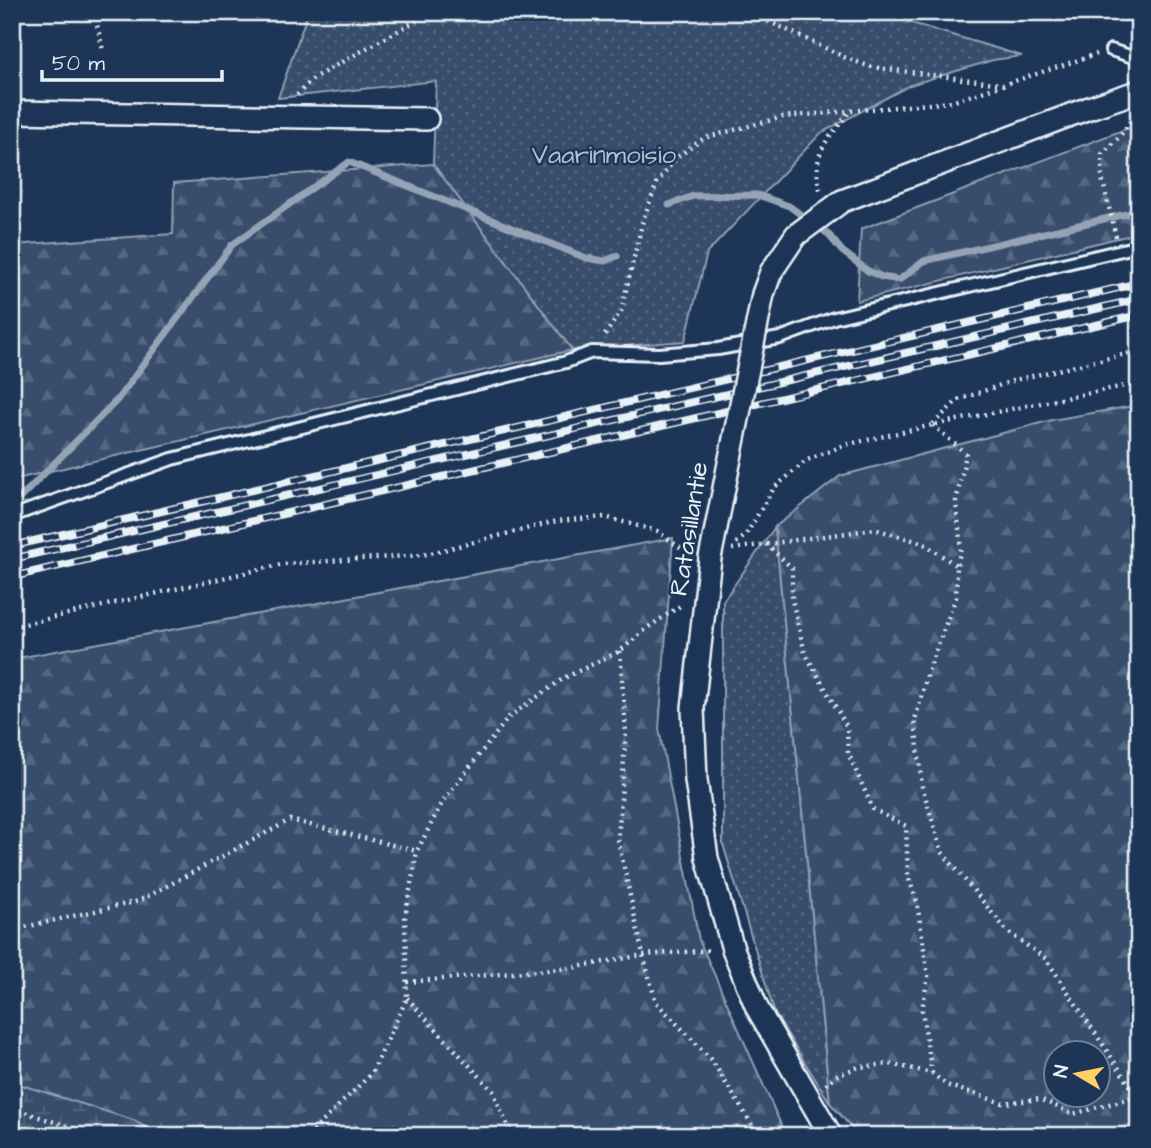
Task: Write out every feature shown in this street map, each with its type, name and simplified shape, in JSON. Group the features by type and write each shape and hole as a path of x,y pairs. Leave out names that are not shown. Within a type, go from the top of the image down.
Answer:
{"street":[{"name":"Ratasillantie","path":"831,1136 757,1009 733,949 707,858 696,780 693,708 706,588 719,553 762,294 771,272 796,235 842,201 1139,90"},
{"path":"12,113 427,119"}],"lane":[{"path":"1111,50 1139,59"},
{"path":"12,516 172,459 566,362 592,352 659,354 718,349 780,338 834,318 1139,246"}],"path":[{"path":"94,12 103,50"},
{"path":"277,116 315,77 432,12"},
{"path":"749,12 871,67 1006,85"},
{"path":"592,352 621,311 643,220 657,183 676,158 704,138 783,117 951,102 1111,50"},
{"path":"819,196 816,165 819,153 824,142 850,111"},
{"path":"1120,251 1102,178 1102,154 1120,136 1134,116"},
{"path":"933,425 958,400 1015,380 1139,351"},
{"path":"719,553 745,536 774,488 807,460 845,445 1139,383"},
{"path":"817,1110 818,1094 835,1076 859,1067 890,1064 932,1073 946,1086 1003,1103 1040,1099 1073,1114 1137,1098 1046,959 1008,932 942,852 922,786 915,720 928,672 956,597 957,566 961,548 956,502 966,454 933,425"},
{"path":"12,627 283,564 423,555 569,520 605,517 657,531 690,555 875,529 923,543 957,566"},
{"path":"766,544 792,568 792,600 805,653 847,727 848,753 873,809 906,826 908,876 917,902 928,976 922,1010 932,1073"},
{"path":"307,1136 372,1073 407,998 405,918 417,851 443,801 509,716 564,678 620,651 650,626 706,588"},
{"path":"620,651 626,732 618,840 656,1002 711,1059 759,1136"},
{"path":"12,930 139,901 290,820 417,851"},
{"path":"407,982 571,968 643,955 733,949"},
{"path":"407,998 493,1091 512,1136"},
{"path":"12,1108 97,1136"}],"green space":[{"name":"Vaarinmoisio","path":"308,12 875,12 1022,56 993,60 910,85 821,133 707,253 685,341 572,350 433,164 436,81 278,98"},
{"path":"1139,124 1139,233 857,301 861,229"},
{"path":"433,164 572,350 12,480 12,245 173,234 174,183"},
{"path":"1139,405 1139,1136 859,1136 830,1103 775,527 840,476 1052,420"},
{"path":"775,527 830,1103 775,1014 723,844 723,601"},
{"path":"673,538 659,729 699,940 786,1136 12,1136 12,659"},
{"path":"12,1082 133,1120 160,1136 12,1136"}],"waterway":[{"path":"12,499 21,497 117,400 232,245 349,162 586,258 605,261 617,256"},
{"path":"669,205 693,196 758,195 789,206 828,234 842,251 868,271 899,280 924,261 1139,211"}],"railway":[{"path":"12,546 1139,283"},
{"path":"12,559 1139,299"},
{"path":"12,577 1139,315"}]}
